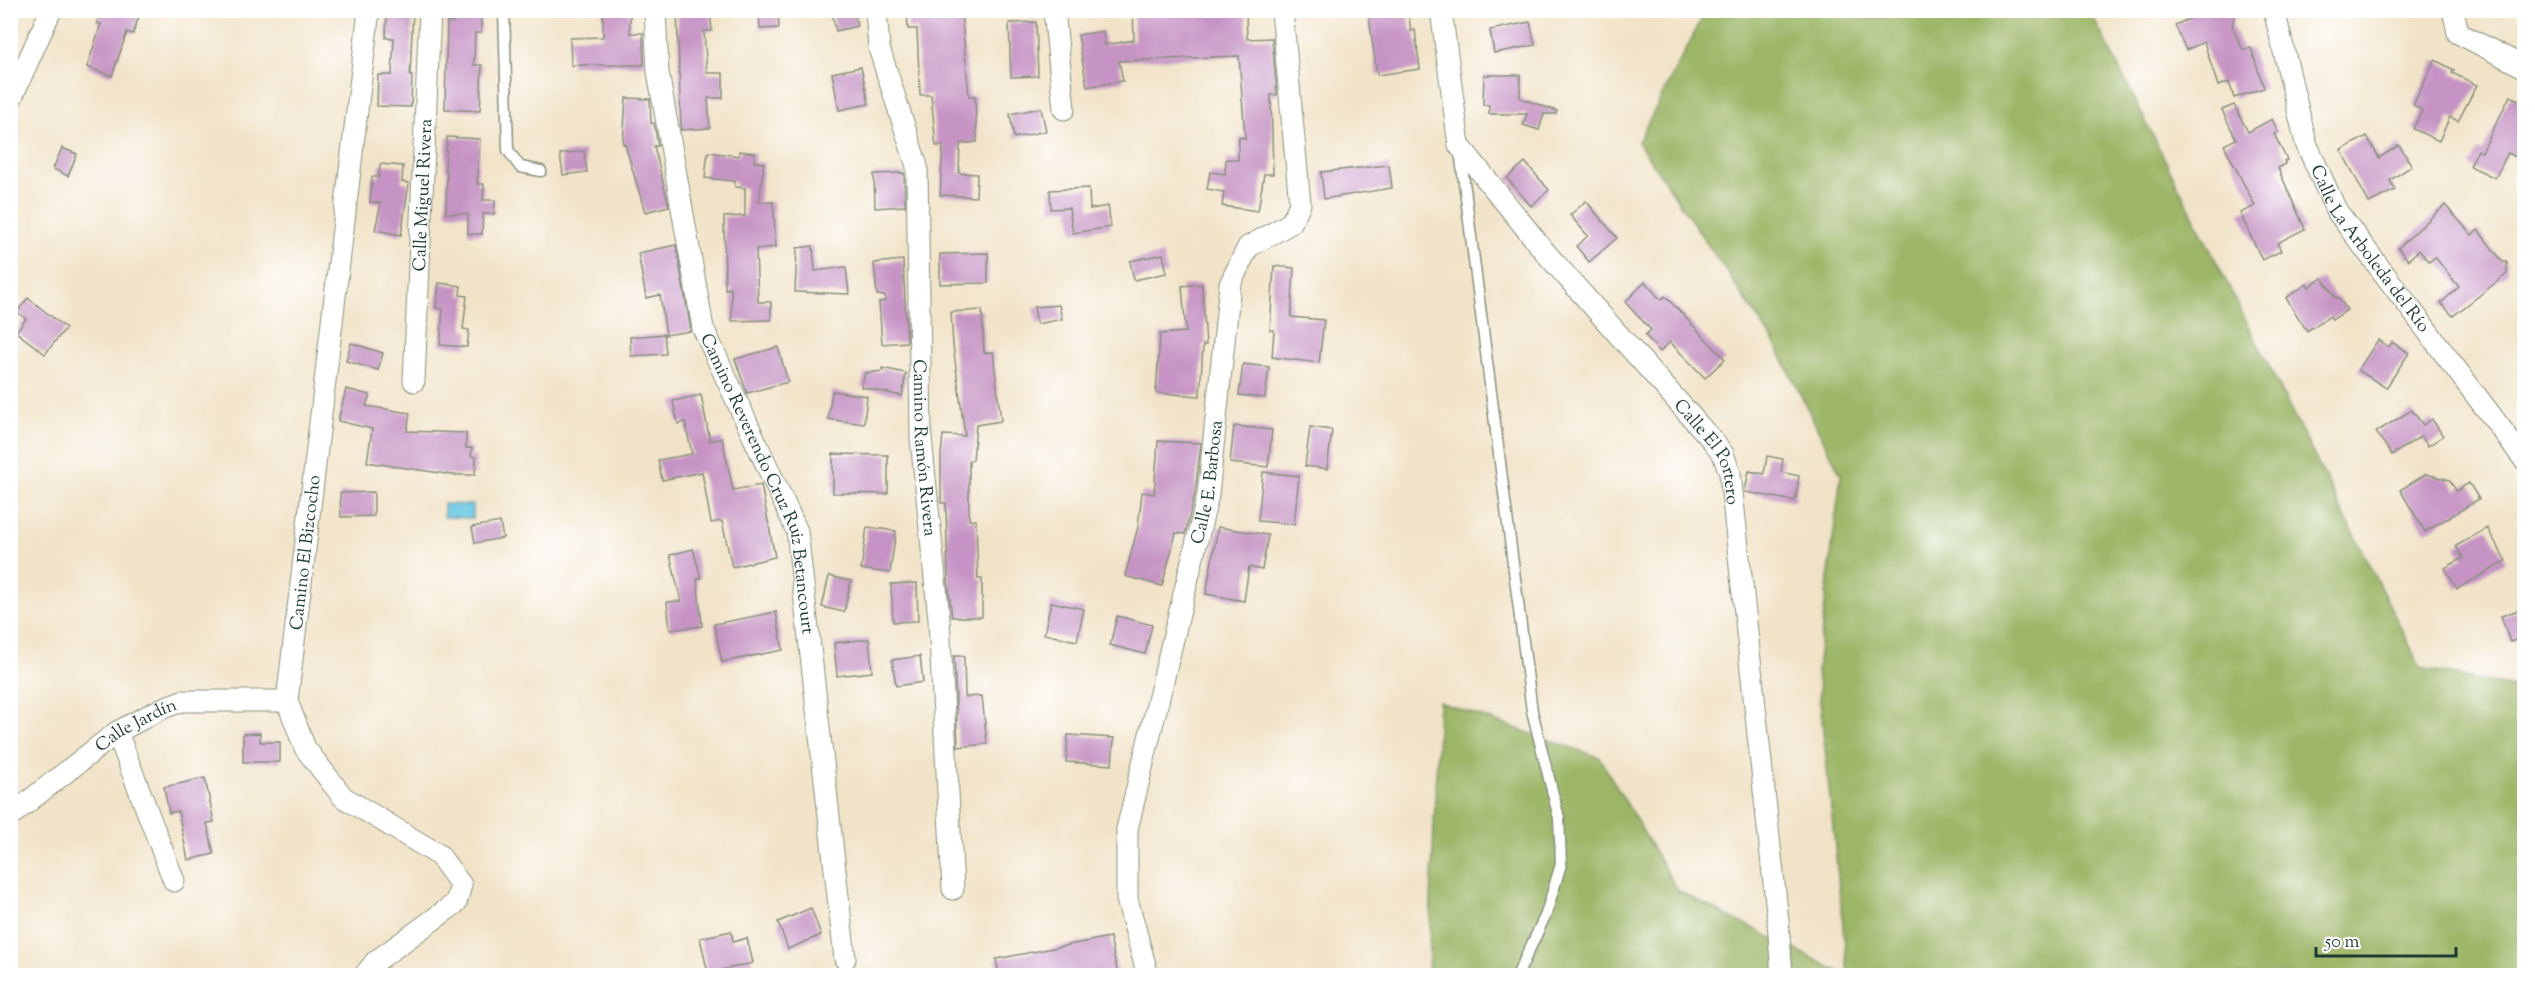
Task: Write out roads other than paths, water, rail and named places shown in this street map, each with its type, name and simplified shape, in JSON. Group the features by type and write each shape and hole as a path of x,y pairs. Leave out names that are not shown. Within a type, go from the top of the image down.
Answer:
{"street":[{"path":"10,101 51,10"},
{"name":"Camino El Bizcocho","path":"364,975 375,962 456,903 461,885 439,855 343,797 305,748 287,701 369,10"},
{"name":"Calle Miguel Rivera","path":"414,381 430,10"},
{"name":"Camino Reverendo Cruz Ruiz Betancourt","path":"655,10 658,72 703,328 797,531 845,959"},
{"name":"Camino Ramón Rivera","path":"876,10 879,48 917,166 921,438 939,620 953,889"},
{"path":"1054,10 1064,109"},
{"name":"Calle E. Barbosa","path":"1148,975 1126,899 1127,829 1208,495 1230,284 1248,247 1291,223 1300,204 1282,10"},
{"path":"1441,10 1459,145"},
{"name":"Calle La Arboleda del Río","path":"2274,10 2306,143 2336,210 2524,459"},
{"path":"2453,10 2458,33 2524,67"},
{"name":"Calle El Portero","path":"1459,145 1545,252 1723,454 1730,472 1782,975"},
{"name":"Calle Jardín","path":"10,816 117,732 163,708 182,701 287,701"},
{"path":"117,732 174,881"}],"lane":[{"path":"504,10 508,150 520,167 541,171"},
{"path":"1459,145 1532,711 1559,818 1561,864 1546,914 1517,975"}],"water":[{"path":"444,504 473,505 473,518 444,517"}]}
